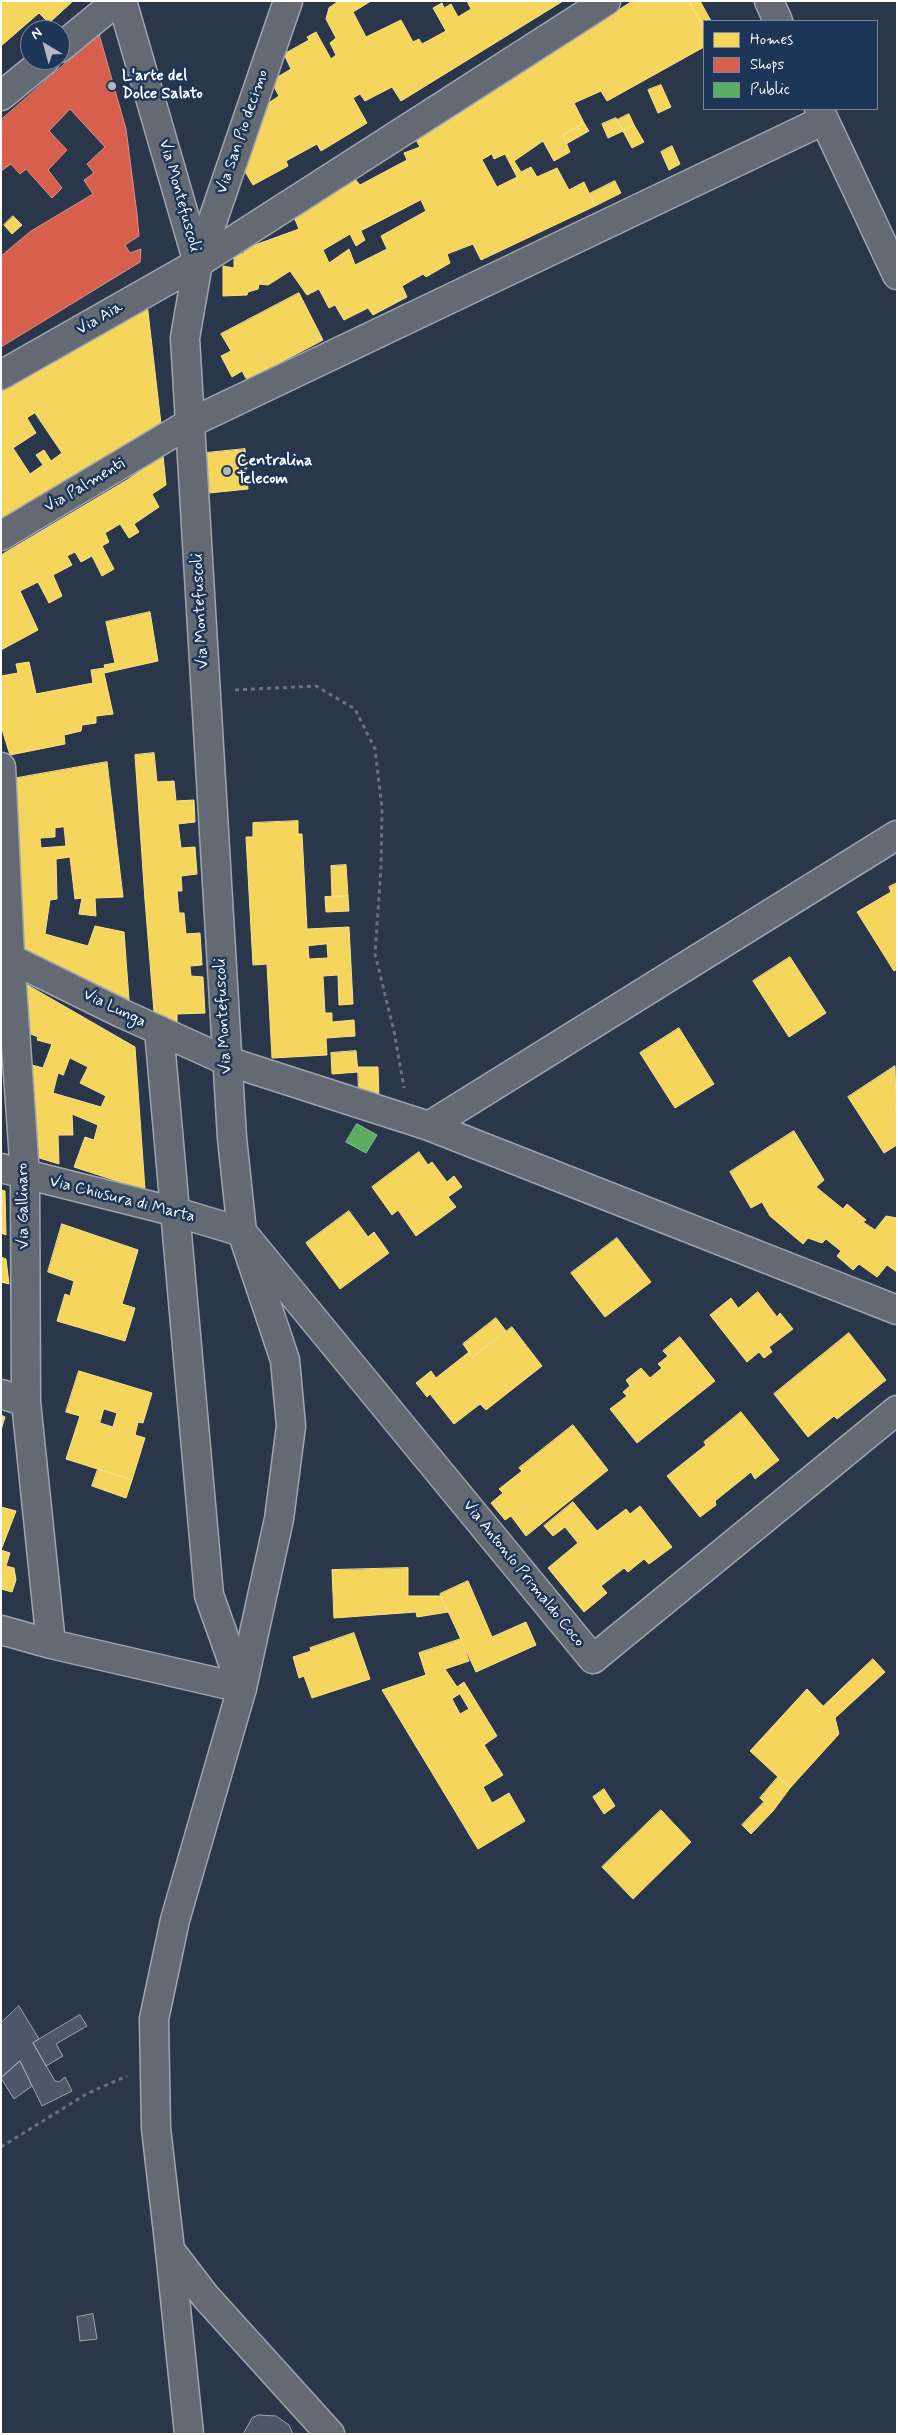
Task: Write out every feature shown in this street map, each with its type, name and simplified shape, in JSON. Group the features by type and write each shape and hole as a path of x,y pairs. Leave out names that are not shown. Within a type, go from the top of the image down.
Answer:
{"street":[{"path":"70,40 118,1"},
{"name":"Via Montefuscoli","path":"122,1 198,263 185,338 180,429 206,692 232,1138 242,1232 285,1360 291,1426 279,1519 242,1688 174,1920 154,2019 156,2128 189,2434"},
{"name":"Via San Pio decimo","path":"198,263 288,1"},
{"name":"Via Aia","path":"1,375 198,263 606,1"},
{"path":"769,1 778,20"},
{"path":"1,96 34,70"},
{"path":"822,114 897,275"},
{"name":"Via Palmenti","path":"1,536 180,429 822,114"},
{"name":"Via Gallinaro","path":"1,767 4,956 13,1171 14,1398 51,1644"},
{"path":"429,1126 897,835"},
{"name":"Via Lunga","path":"4,956 227,1061 429,1126 897,1310"},
{"path":"159,1030 209,1595 242,1688"},
{"name":"Via Chiusura di Marta","path":"13,1171 176,1212 242,1232"},
{"name":"Via Antonio Primaldo Coco","path":"242,1232 593,1659 897,1410"},
{"path":"1,1630 51,1644 242,1688"},
{"path":"170,2250 206,2297 330,2434"}],"path":[{"path":"206,692 316,686 355,709 375,749 382,808 376,954 394,1031 404,1089"},
{"path":"1,2147 88,2093 155,2064"}],"building: Homes":[{"path":"1,1 73,1 52,20 46,20 39,13 31,20 20,20 20,30 1,46"},
{"path":"339,1 371,1 353,12 366,37 401,20 413,42 419,39 422,44 446,31 433,8 442,3 444,8 451,4 458,17 471,9 467,1 563,1 401,101 392,87 365,101 360,94 353,98 367,123 321,151 317,144 286,161 288,166 253,185 241,165 242,153 253,147 248,137 261,116 267,112 264,106 279,96 271,81 291,69 284,54 309,40 307,37 316,32 331,59 336,55 330,43 336,38 326,19 329,8"},
{"path":"633,1 689,1 703,26 703,48 607,101 601,91 574,103 584,123 563,135 570,152 554,161 543,141 514,161 521,172 531,167 537,177 557,168 569,190 584,182 595,206 481,260 473,244 447,254 450,263 426,277 423,274 402,286 407,297 373,315 368,308 344,320 335,305 329,308 319,289 307,295 290,271 268,285 259,284 258,289 248,292 247,295 223,296 223,266 234,268 234,253 244,254 244,249 299,229 292,212 355,179 360,185 407,160 404,153 420,147 415,138","holes":["492,154 494,159 505,154 517,177 497,187 482,160","421,200 426,211 381,236 387,249 355,265 349,249 329,263 323,250 350,234 356,246 365,240 361,231"]},
{"path":"689,1 700,1 710,20 703,20 703,26"},
{"path":"661,85 671,107 658,113 648,90"},
{"path":"629,114 634,125 623,131 617,120"},
{"path":"616,118 623,131 608,138 602,124"},
{"path":"584,123 589,131 566,144 563,135"},
{"path":"634,125 644,142 632,148 623,131"},
{"path":"672,146 680,164 669,170 661,152"},
{"path":"615,181 621,193 595,206 589,194"},
{"path":"13,216 22,225 12,234 4,225"},
{"path":"299,293 323,340 247,380 242,371 232,377 221,356 231,351 221,334"},
{"path":"147,303 161,424 1,520 1,392","holes":["35,413 62,453 51,461 44,450 36,455 43,465 30,474 13,448 36,433 27,418"]},
{"name":"Centralina Telecom","path":"245,449 248,489 209,493 206,453"},
{"path":"163,455 166,485 152,494 159,507 134,524 139,532 129,538 120,524 105,533 109,542 102,546 114,569 102,576 92,556 81,562 75,552 67,556 72,565 53,575 62,596 49,603 38,582 20,591 38,630 1,650 1,555 127,480"},
{"path":"150,612 158,661 104,673 113,714 96,716 96,723 82,725 81,731 64,735 65,744 10,755 1,726 1,676 18,673 16,664 29,662 36,694 93,683 91,670 105,668 104,665 115,663 106,622"},
{"path":"154,753 157,782 174,781 176,801 194,800 195,822 178,824 181,848 195,847 197,874 181,876 182,891 177,891 179,913 184,913 186,934 200,933 202,965 190,966 191,976 203,977 205,1013 177,1014 177,1023 154,1012 135,755"},
{"path":"107,762 123,897 95,898 96,916 79,914 82,898 75,899 70,857 56,859 57,899 50,900 45,934 88,946 95,926 124,932 129,1000 22,951 12,779","holes":["64,827 66,846 41,848 40,838 55,837 55,828"]},
{"path":"298,821 298,834 302,834 307,929 349,927 353,1004 339,1005 338,975 323,976 325,1013 332,1013 332,1022 354,1020 355,1036 326,1038 327,1055 272,1058 267,964 253,965 246,837 253,837 253,823","holes":["327,944 328,958 309,959 308,946"]},
{"path":"346,865 348,896 332,897 331,866"},
{"path":"897,883 897,969 894,971 857,912 891,892 889,887"},
{"path":"348,896 349,911 326,912 325,897"},
{"path":"790,957 826,1013 789,1037 753,981"},
{"path":"24,983 135,1047 145,1190 74,1167 85,1137 94,1140 98,1125 72,1114 73,1135 58,1135 59,1164 33,1156 28,1064 43,1068 52,1044 37,1040 38,1037 26,1032","holes":["70,1058 88,1067 80,1083 106,1096 101,1107 53,1093 58,1073 63,1075"]},
{"path":"679,1028 714,1084 675,1108 640,1053"},
{"path":"356,1051 358,1072 332,1074 331,1053"},
{"path":"895,1066 897,1145 884,1153 848,1097"},
{"path":"358,1067 378,1067 379,1098 359,1092"},
{"path":"794,1131 824,1180 816,1187 843,1209 847,1204 866,1220 863,1222 875,1230 886,1216 897,1218 897,1272 887,1265 877,1277 859,1264 853,1270 837,1256 841,1251 826,1239 822,1243 808,1238 803,1244 770,1216 762,1202 751,1208 730,1172"},
{"path":"419,1152 428,1165 432,1162 447,1182 454,1176 462,1187 448,1197 456,1207 416,1236 398,1210 392,1215 372,1187"},
{"path":"1,1190 5,1191 6,1235 1,1233"},
{"path":"349,1211 368,1237 374,1232 389,1253 340,1289 306,1243"},
{"path":"62,1224 138,1250 122,1304 135,1308 125,1341 57,1321 65,1294 70,1296 74,1281 48,1272"},
{"path":"617,1238 651,1282 605,1317 571,1273"},
{"path":"1,1257 6,1259 9,1284 1,1282"},
{"path":"758,1292 777,1317 780,1313 793,1329 769,1347 772,1352 764,1358 759,1352 747,1362 710,1315 731,1298 738,1308"},
{"path":"496,1318 506,1331 472,1357 463,1344"},
{"path":"512,1327 542,1366 486,1410 480,1404 454,1424 430,1394 427,1397 416,1383 431,1371 436,1378 469,1352 472,1357"},
{"path":"849,1333 886,1380 837,1419 834,1416 808,1437 774,1394"},
{"path":"680,1337 715,1381 637,1443 610,1409 627,1396 623,1392 630,1386 626,1380 641,1368 650,1378 662,1368 658,1364 668,1356 663,1351"},
{"path":"79,1371 152,1393 143,1423 138,1422 135,1435 145,1438 132,1480 66,1459 80,1416 66,1412","holes":["104,1409 117,1413 113,1427 100,1423"]},
{"path":"741,1412 779,1460 755,1479 751,1472 715,1501 716,1505 700,1517 667,1476 706,1445 704,1442"},
{"path":"1,1415 5,1417 1,1430"},
{"path":"573,1425 608,1470 526,1536 511,1516 505,1520 491,1503 503,1493 499,1489 522,1471 519,1468"},
{"path":"98,1469 132,1480 126,1498 92,1486"},
{"path":"573,1502 597,1531 626,1509 630,1514 640,1506 672,1547 649,1564 644,1559 628,1572 624,1568 601,1586 607,1593 584,1612 548,1568 578,1543 565,1527 553,1536 544,1526"},
{"path":"1,1507 16,1511 1,1550"},
{"path":"1,1550 10,1553 6,1566 14,1568 16,1580 12,1592 1,1589"},
{"path":"408,1568 408,1596 441,1596 448,1612 417,1617 416,1612 334,1618 332,1570"},
{"path":"468,1581 492,1637 526,1622 536,1645 476,1672 440,1594"},
{"path":"354,1633 370,1679 312,1698 304,1676 299,1678 293,1657 311,1651 310,1648"},
{"path":"461,1639 469,1661 445,1669 457,1687 464,1682 497,1736 484,1745 503,1775 483,1787 492,1803 509,1793 525,1821 478,1849 382,1690 426,1675 419,1653","holes":["460,1694 469,1709 460,1714 452,1699"]},
{"path":"873,1659 885,1672 835,1718 839,1734 790,1788 750,1751 807,1689 823,1706"},
{"path":"778,1777 790,1788 773,1811 760,1798"},
{"path":"604,1789 615,1806 604,1814 593,1797"},
{"path":"764,1802 773,1811 751,1834 742,1825"},
{"path":"661,1810 691,1842 633,1899 602,1867"}],"building: Shops":[{"path":"99,34 126,129 137,214 139,236 125,245 130,253 141,249 140,262 1,347 1,256 31,231 93,194 84,180 94,173 87,164 105,147 70,109 49,131 67,150 48,170 62,188 52,198 26,169 20,174 11,164 1,171 1,120 58,70 70,70 70,59"}],"building: Public":[{"path":"357,1124 377,1135 366,1153 346,1142"}],"building: Other":[{"path":"19,2006 39,2039 33,2043 55,2081 59,2082 65,2077 72,2091 42,2106 20,2061 1,2078 1,2023"},
{"path":"80,2015 87,2026 56,2044 63,2056 46,2066 33,2043"},
{"path":"20,2061 32,2086 14,2099 1,2078"},
{"path":"93,2314 97,2339 80,2341 77,2317"},
{"path":"259,2415 276,2416 289,2425 293,2434 243,2434 252,2418"}],"place":[{"name":"L'arte del Dolce Salato","path":"112,86"},
{"name":"Centralina Telecom","path":"227,471"}]}
